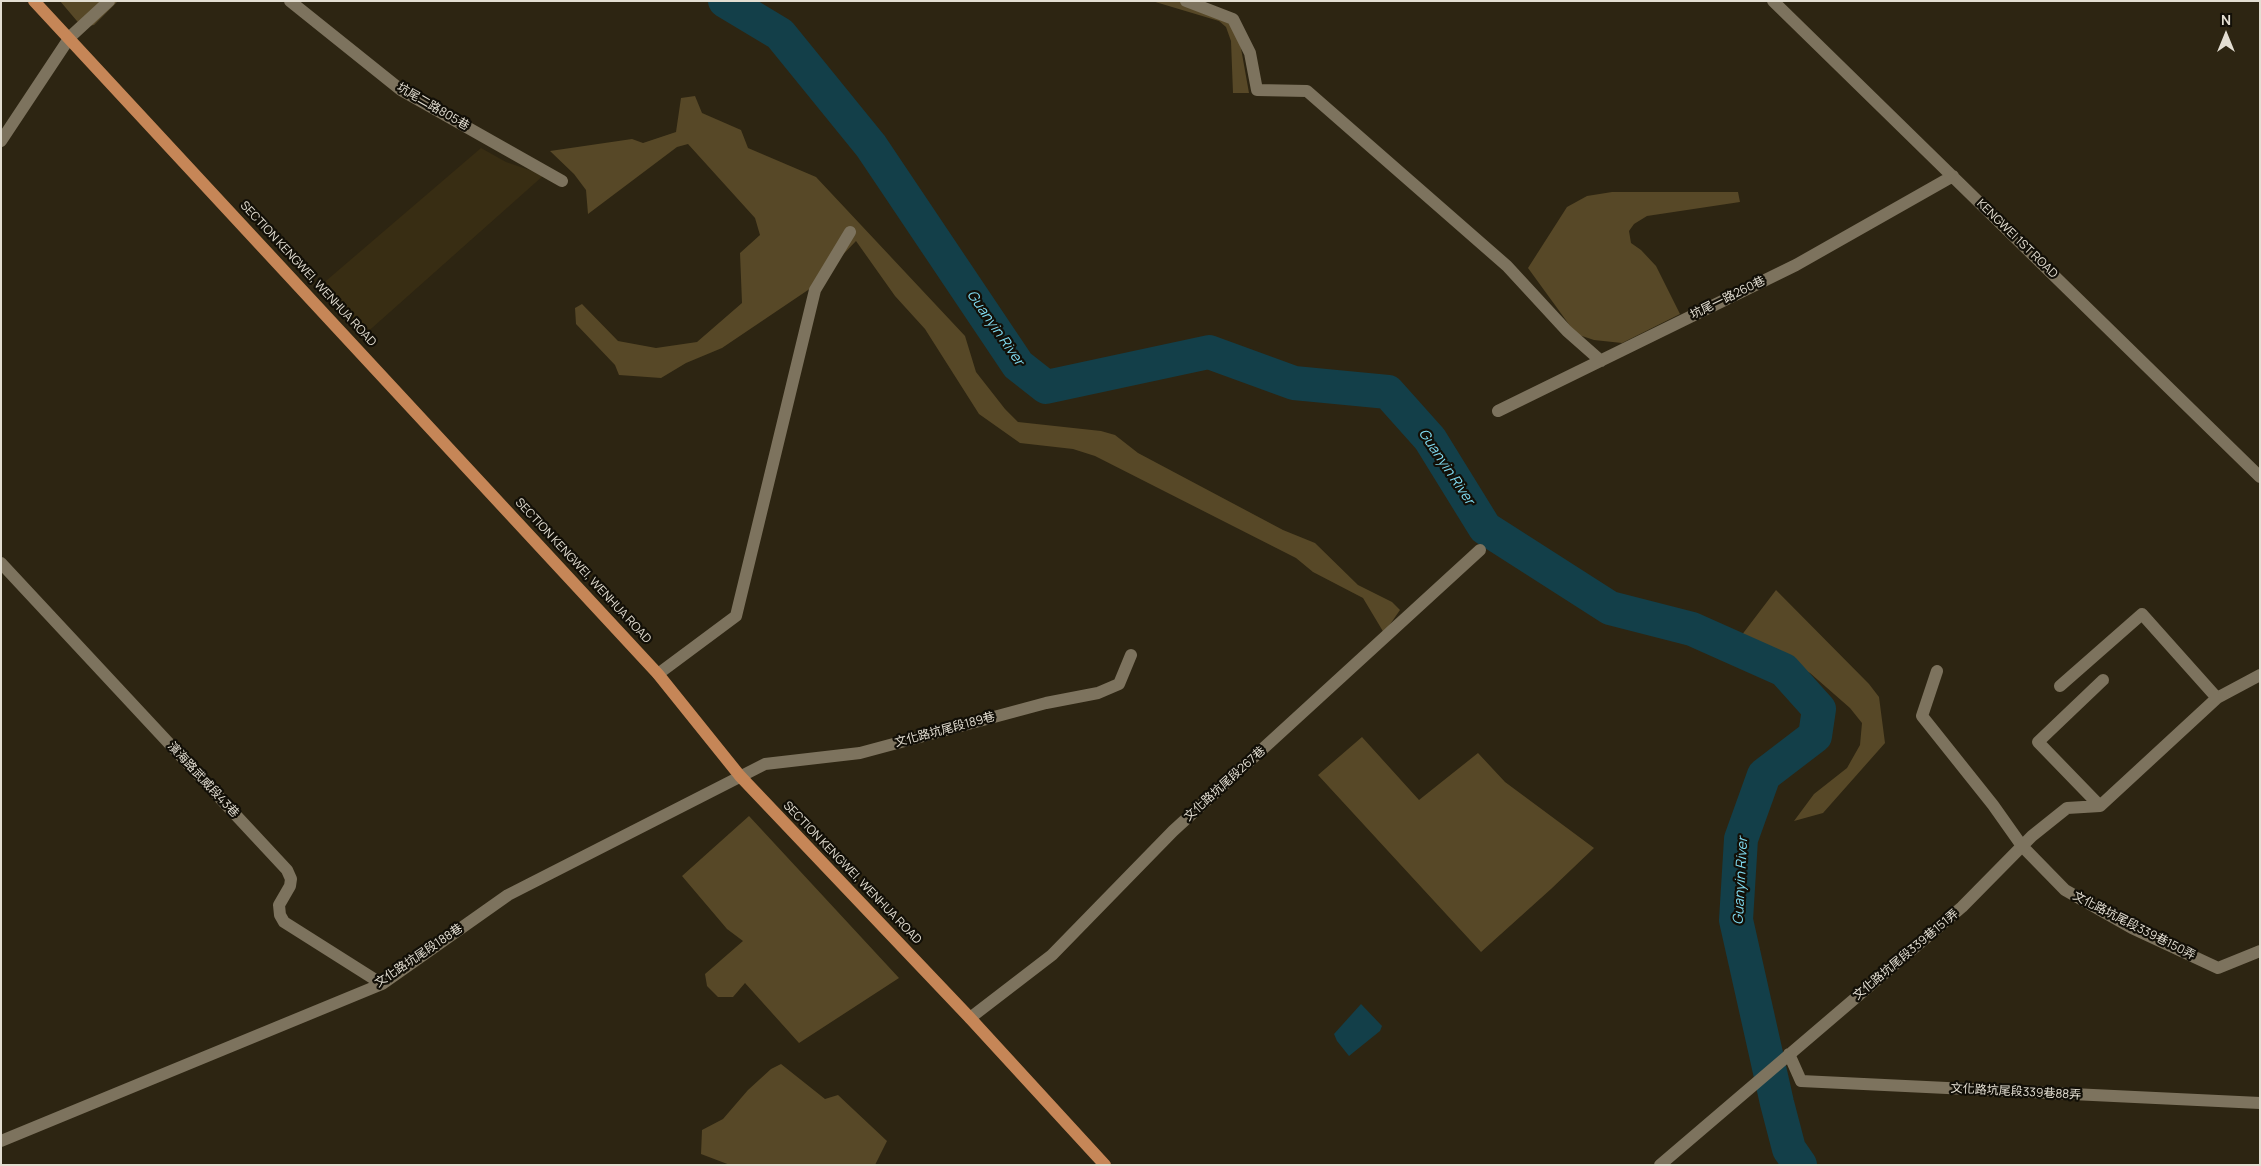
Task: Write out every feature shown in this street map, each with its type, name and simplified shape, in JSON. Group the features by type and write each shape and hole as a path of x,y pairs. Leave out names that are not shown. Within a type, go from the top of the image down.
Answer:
{"main road":[{"name":"SECTION KENGWEI, WENHUA ROAD","path":"34,1 70,37 658,674 740,776 970,1018 1105,1165"}],"street":[{"path":"1,141 70,37 109,1"},
{"name":"坑尾二路805巷","path":"290,1 401,90 562,180"},
{"path":"1186,1 1233,18 1250,53 1257,90 1307,91 1508,266 1567,331 1601,361"},
{"name":"KENGWEI 1ST ROAD","path":"1774,1 2260,477"},
{"name":"坑尾一路260巷","path":"1498,411 1796,265 1953,176"},
{"path":"658,674 736,616 815,290 850,232"},
{"name":"文化路坑尾段267巷","path":"970,1018 1052,955 1173,831 1480,550"},
{"name":"濱海路武威段43巷","path":"1,563 287,870 291,879 290,886 279,905 280,915 284,922 292,929 382,984"},
{"path":"2060,686 2142,614 2217,698"},
{"name":"文化路坑尾段189巷","path":"740,776 765,764 860,753 1046,703 1098,693 1119,684 1131,655"},
{"path":"1936,671 1922,716 1993,805 2022,846"},
{"path":"2103,680 2038,742 2100,806 2217,698 2260,675"},
{"name":"文化路坑尾段188巷","path":"1,1141 382,984 508,896 740,776"},
{"name":"文化路坑尾段339巷151弄","path":"1660,1165 1962,906 2022,846 2066,808 2100,806"},
{"name":"文化路坑尾段339巷150弄","path":"2022,846 2065,890 2132,928 2218,968 2260,951"},
{"name":"文化路坑尾段339巷88弄","path":"1787,1057 1801,1081 2260,1104"}],"shaded area":[{"path":"60,1 118,1 94,25 82,27"},
{"path":"1152,1 1180,1 1237,26 1249,93 1233,93 1231,41 1226,27 1219,21"},
{"path":"695,96 702,113 741,130 748,148 816,177 965,336 976,372 1005,409 1018,422 1101,431 1115,435 1138,453 1283,530 1315,543 1358,585 1392,602 1400,610 1384,633 1363,598 1313,572 1296,558 1095,456 1073,449 1020,443 979,414 925,329 895,296 856,241 811,288 722,348 686,363 661,378 619,375 615,365 576,324 575,308 582,304 618,341 656,348 697,342 742,303 740,253 760,235 755,218 688,144 677,147 588,214 586,190 574,174 550,151 632,139 643,143 676,132 681,98"},
{"path":"481,148 506,162 544,175 363,336 320,286"},
{"path":"1612,192 1738,192 1740,202 1647,216 1634,224 1629,231 1631,243 1641,250 1656,266 1680,314 1622,343 1594,340 1576,334 1528,268 1567,207 1587,196"},
{"path":"1776,590 1869,684 1879,697 1885,743 1823,813 1794,821 1814,794 1847,768 1860,745 1862,723 1850,708 1810,673 1738,640"},
{"path":"1362,737 1419,800 1478,753 1505,782 1594,848 1481,952 1318,775"},
{"path":"749,816 899,978 799,1043 745,983 733,997 718,997 707,986 705,974 743,941 727,929 682,876"},
{"path":"781,1064 825,1099 838,1095 887,1141 875,1165 730,1165 701,1154 702,1130 723,1119 748,1090 771,1069"}],"water":[{"path":"1361,1004 1382,1026 1380,1031 1349,1056 1334,1034"}],"waterway":[{"name":"Guanyin River","path":"725,1 780,34 871,146 1018,365 1046,387 1209,352 1294,383 1388,392 1430,439 1485,528 1610,608 1692,629 1784,670 1819,709 1815,736 1764,775 1741,839 1736,920 1789,1149 1800,1165"}]}
